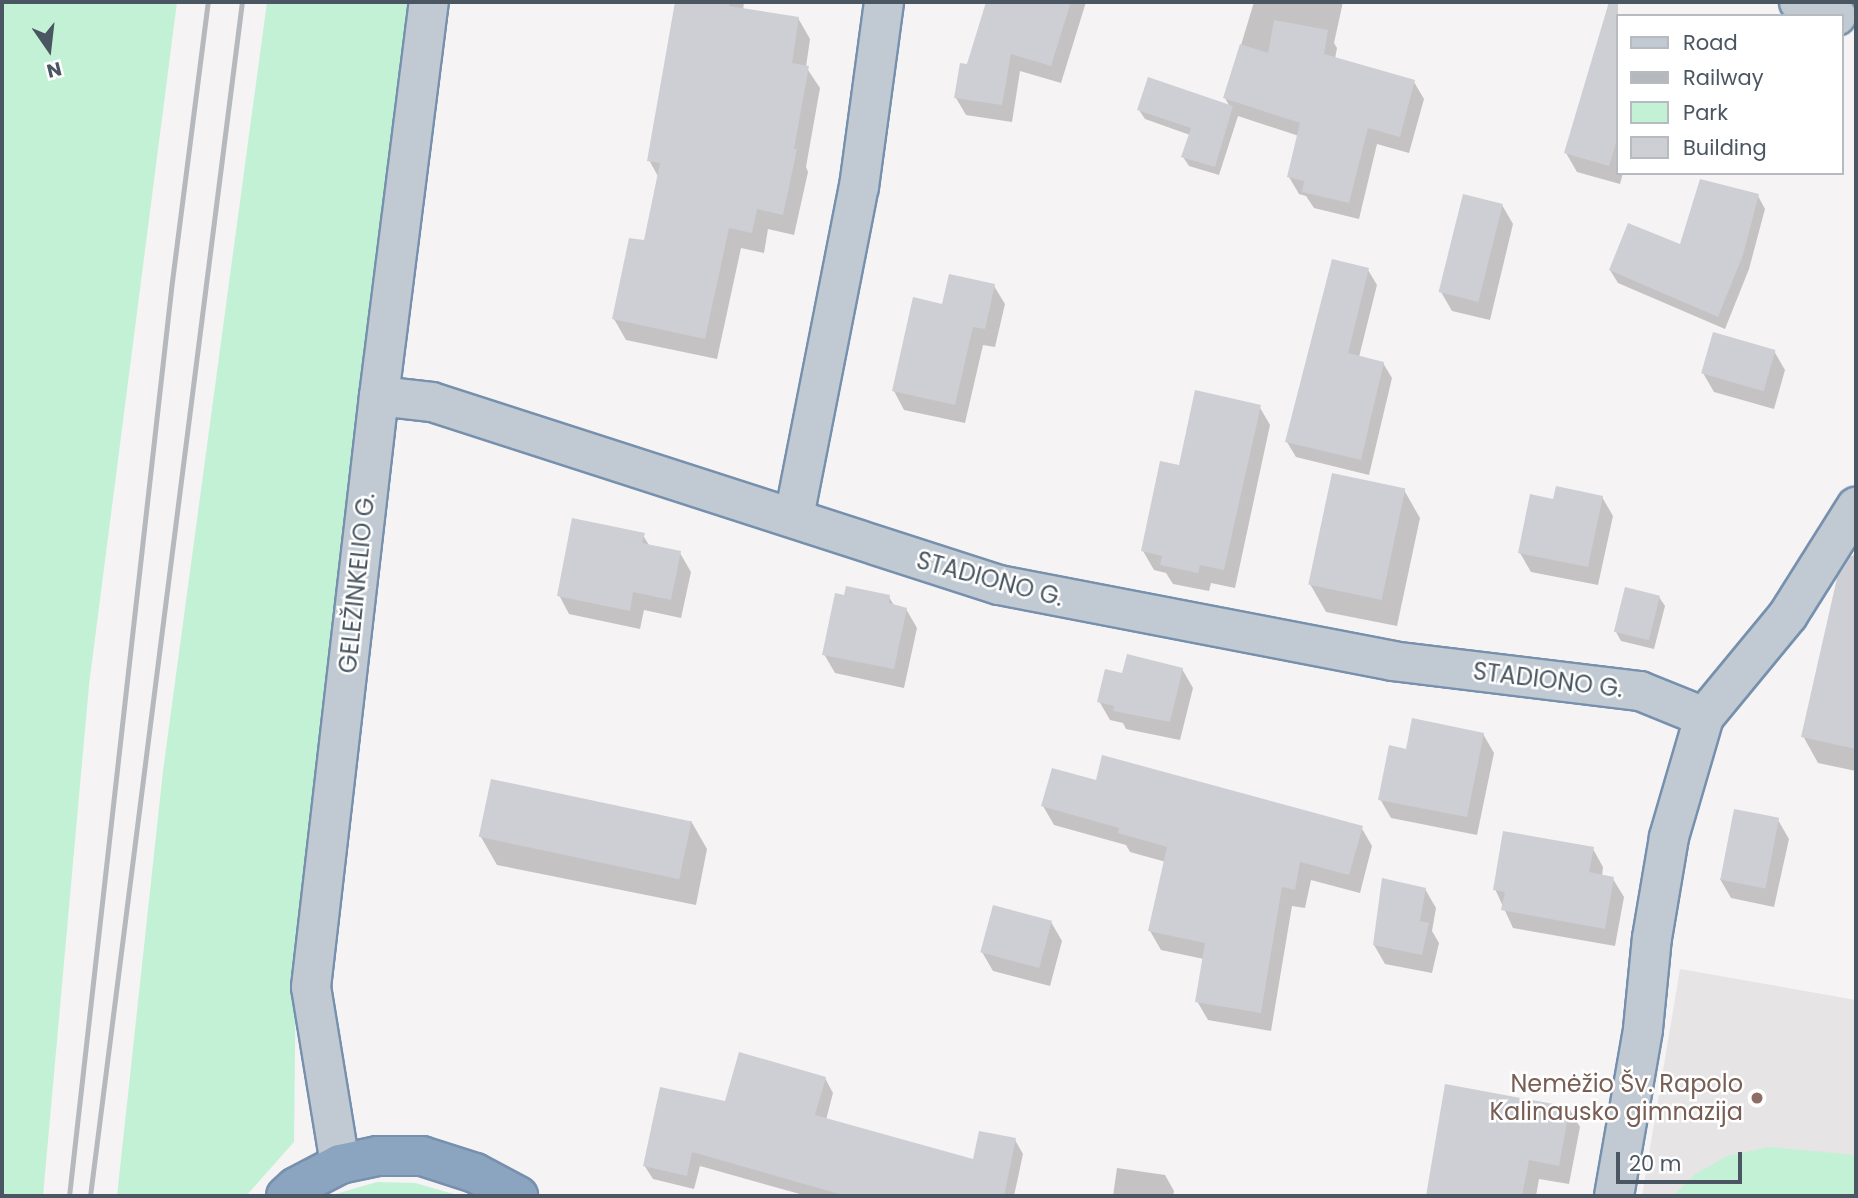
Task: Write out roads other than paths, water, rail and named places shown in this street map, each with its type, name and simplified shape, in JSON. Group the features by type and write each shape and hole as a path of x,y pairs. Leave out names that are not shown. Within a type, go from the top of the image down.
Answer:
{"highway":[{"path":"286,1196 296,1187 340,1164 378,1156 422,1156 475,1173 518,1196"}],"street":[{"name":"GELEŽINKELIO G.","path":"340,1164 311,987 379,396 429,2"},
{"path":"794,517 859,187 884,2"},
{"path":"1799,2 1832,14"},
{"name":"STADIONO G.","path":"379,396 432,402 673,482 794,517 919,561 999,585 1392,661 1640,691 1704,717"},
{"path":"1614,1196 1643,1029 1652,938 1669,837 1704,717 1788,615 1856,507"}],"railway":[{"path":"69,1196 171,289 208,2"},
{"path":"90,1196 242,2"}],"place":[{"name":"Nemėžio Šv. Rapolo Kalinausko gimnazija","path":"1757,1098"}]}
